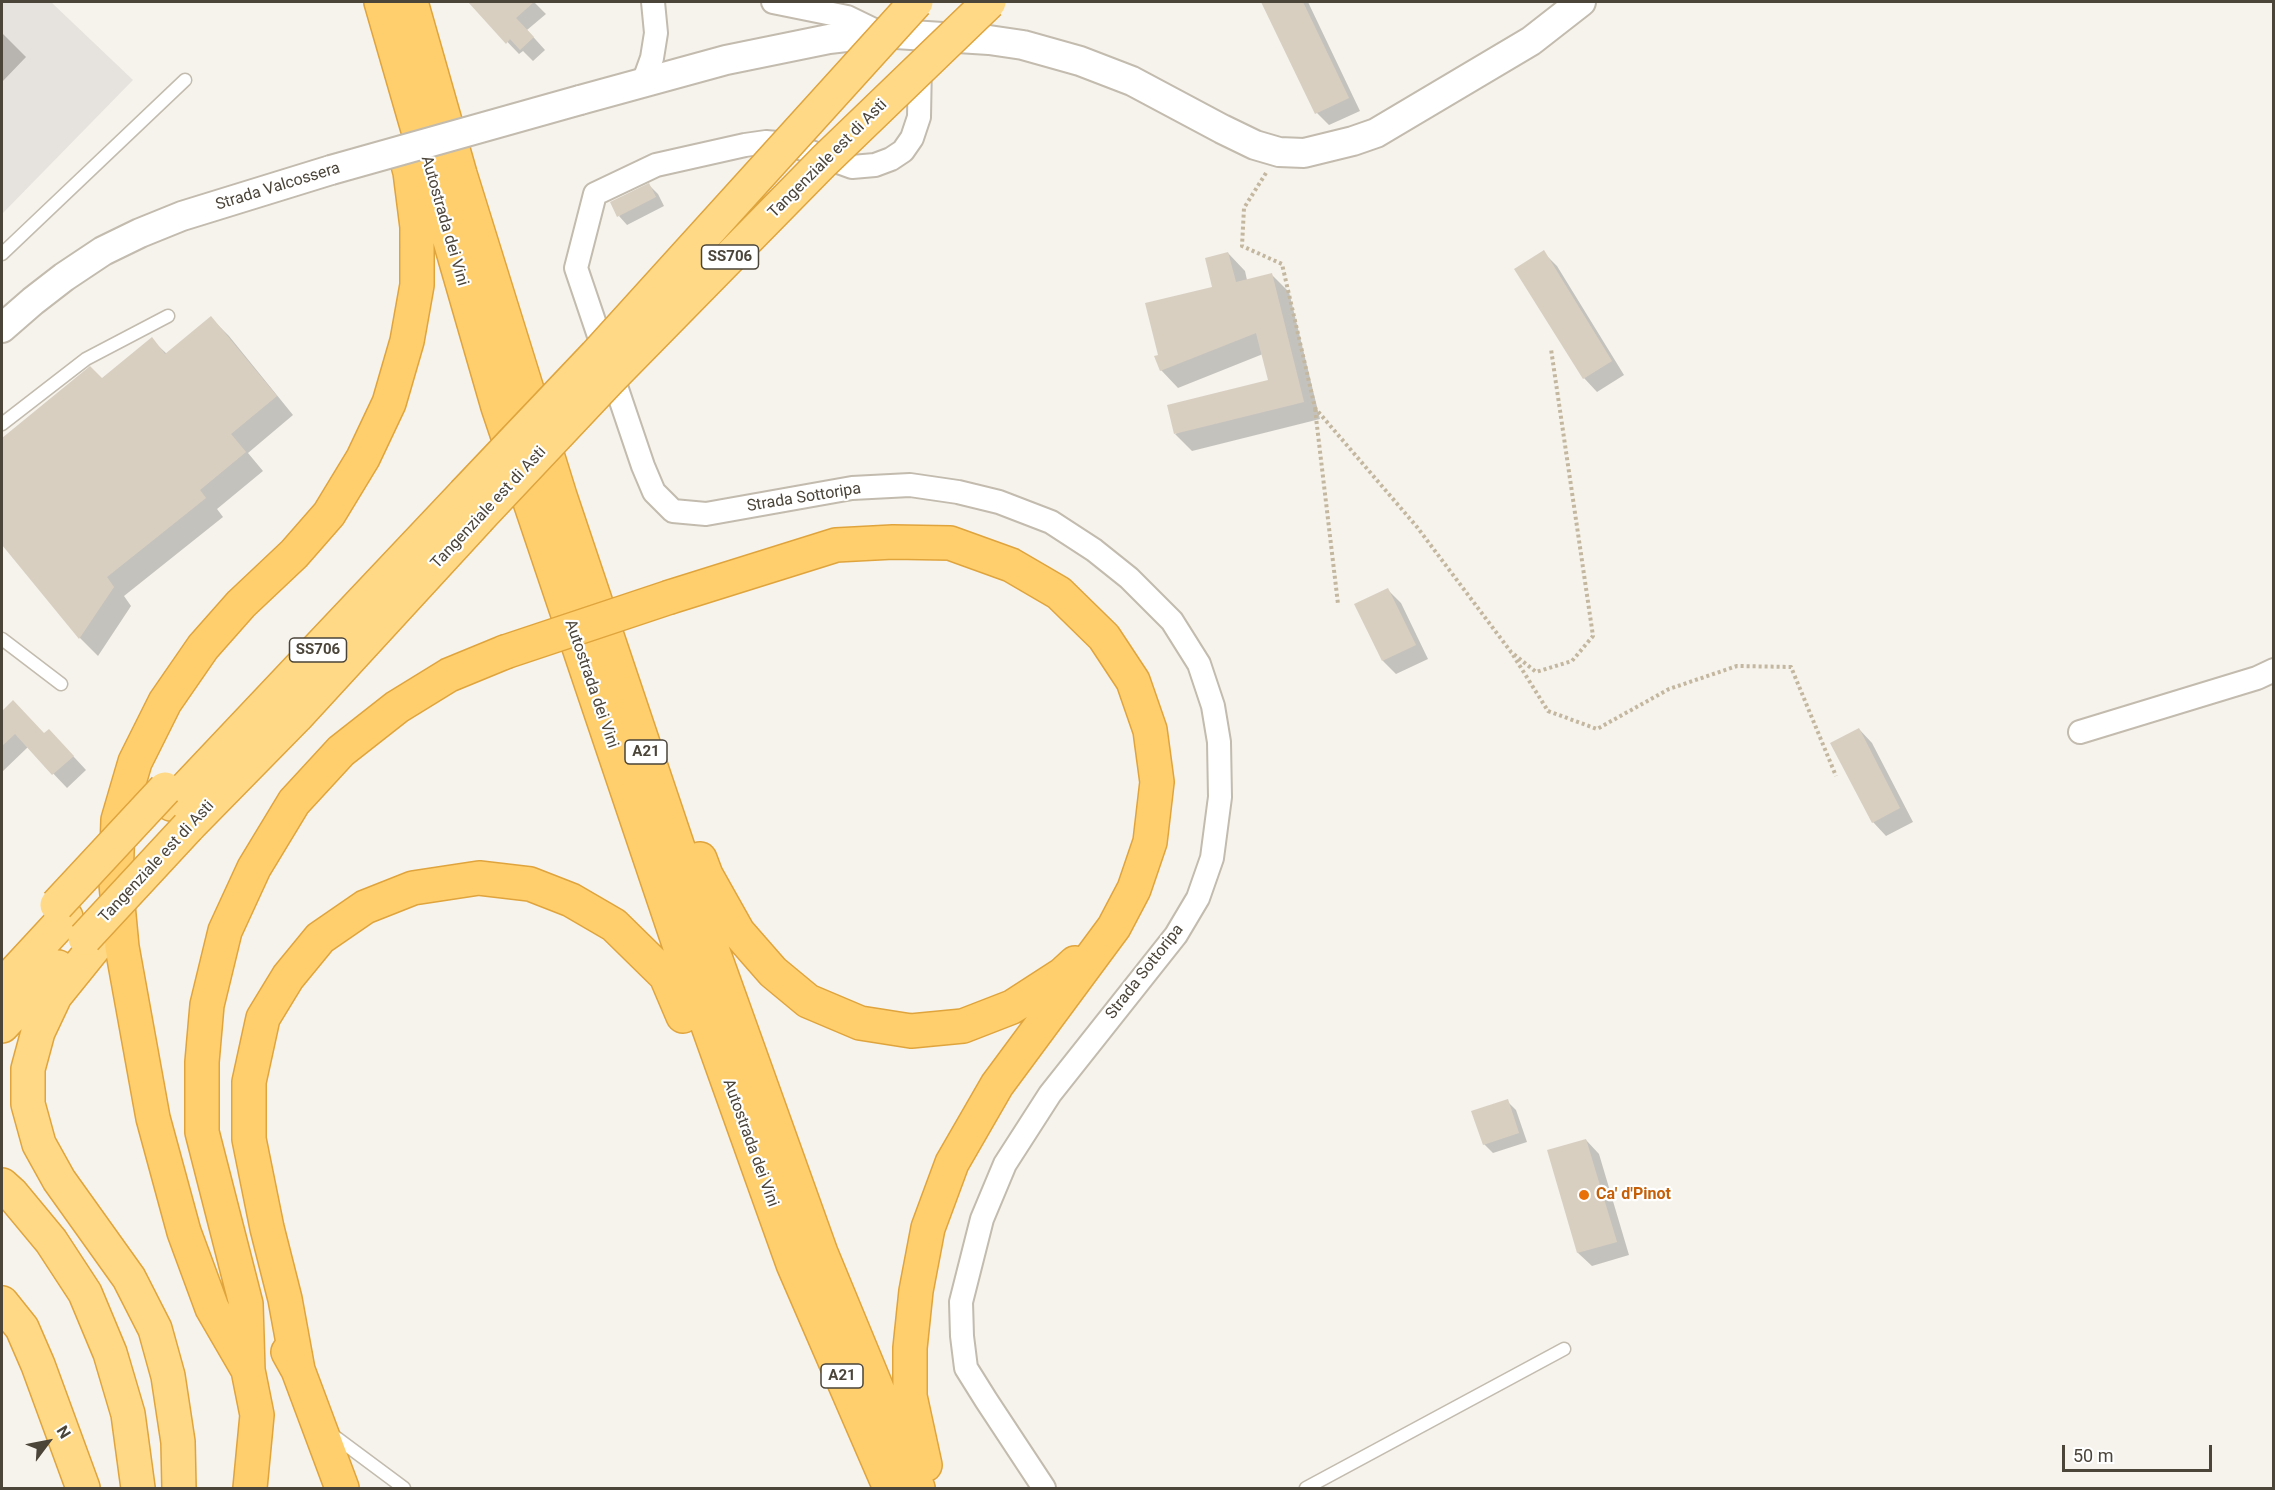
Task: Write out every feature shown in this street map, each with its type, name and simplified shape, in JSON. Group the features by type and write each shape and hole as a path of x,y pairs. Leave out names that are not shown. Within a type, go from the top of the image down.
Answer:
{"highway":[{"path":"248,1370 212,1308 184,1232 153,1118 122,947 116,884 118,820 135,762 165,702 203,647 241,604 294,554 329,514 363,458 389,404 407,341 417,285 417,227 410,172 362,2"},
{"name":"Autostrada dei Vini","path":"381,2 498,407 682,953 794,1264 890,1488"},
{"name":"Autostrada dei Vini","path":"411,2 460,174 560,496 710,943 820,1253 918,1488"},
{"name":"Tangenziale est di Asti","path":"2,1026 75,927 287,705 471,506 596,355 916,2"},
{"name":"Tangenziale est di Asti","path":"471,506 609,380 824,161 989,2"},
{"path":"560,496 593,539 706,875 738,932 773,972 808,1001 860,1023 911,1031 963,1026 1012,1007 1063,974 1114,927"},
{"path":"250,1488 256,1415 248,1370 246,1304 202,1132 203,1050 207,1005 225,931 254,868 294,801 341,752 397,707 441,681 505,652 836,545 893,542 950,543 1011,565 1059,593 1104,637 1133,681 1150,730 1157,782 1150,842 1134,889 1114,927 998,1085 952,1163 928,1228 912,1325 910,1396 923,1461 934,1488"},
{"path":"2,964 75,927 180,816 245,786 287,705"},
{"path":"298,1370 285,1299 267,1228 249,1139 249,1082 263,1018 288,977 320,938 364,907 413,888 479,878 531,884 572,900 614,925 652,961 666,976 725,1120 794,1264"},
{"path":"75,927 55,996 38,1032 28,1069 28,1104 39,1144 59,1180 129,1278 155,1329 168,1376 178,1442 179,1488"},
{"name":"Tangenziale est di Asti","path":"2,986 75,927"},
{"path":"2,1185 51,1241 85,1293 110,1353 128,1414 138,1488"},
{"path":"224,1218 261,1302 298,1370 342,1488"},
{"path":"2,1303 22,1328 83,1488"}],"street":[{"path":"643,83 652,58 656,33 652,2"},
{"path":"773,2 846,17 880,33"},
{"path":"1279,152 1304,153 1328,148 1376,132 1531,42 1581,2"},
{"name":"Strada Valcossera","path":"2,328 33,301 103,251 182,216 331,170 726,60 794,45 880,33 989,40 1023,45 1080,61 1132,81 1238,137 1279,152"},
{"name":"Strada Sottoripa","path":"927,36 920,60 919,117 912,138 903,151 897,155 875,165 852,167 789,144 766,142 656,165 595,194 576,268 643,466 654,492 673,511 706,514 852,488 899,486 949,491 999,502 1051,522 1094,550 1129,578 1172,621 1199,664 1213,706 1219,742 1220,797 1212,858 1198,898 1176,935 1050,1094 1005,1164 982,1219 961,1302 966,1368 1044,1488"},
{"path":"2080,732 2257,678 2274,670"}],"lane":[{"path":"2,254 185,80"},
{"path":"2,424 86,359 168,316"},
{"path":"2,639 61,684"},
{"path":"1306,1488 1564,1349"},
{"path":"318,1425 347,1444 404,1488"}],"path":[{"path":"1279,152 1244,208 1242,246 1282,264 1315,408 1338,603"},
{"path":"1511,652 1536,672 1572,661 1593,636 1551,349"},
{"path":"1315,408 1417,527 1511,652 1548,711 1597,729 1670,689 1737,666 1791,667 1836,776"}],"shaded area":[{"path":"2,2 51,2 133,80 2,214"}],"building":[{"path":"468,2 534,2 516,18 534,37 520,50 510,39 506,44"},
{"path":"1261,2 1303,2 1349,98 1315,114"},
{"path":"649,183 656,197 617,217 610,202"},
{"path":"1544,250 1612,361 1583,379 1514,269"},
{"path":"1228,252 1236,282 1272,273 1304,402 1174,434 1167,405 1268,380 1256,333 1160,371 1154,356 1158,355 1145,303 1212,287 1205,258"},
{"path":"211,316 277,396 231,434 246,452 200,490 206,498 107,577 114,587 79,639 2,545 2,438 90,366 102,378 152,337 165,354"},
{"path":"1388,588 1416,645 1382,661 1354,604"},
{"path":"13,700 44,733 49,729 74,756 52,775 15,734 2,746 2,711"},
{"path":"1859,728 1900,808 1872,823 1830,743"},
{"path":"1508,1099 1519,1133 1483,1145 1471,1111"},
{"path":"1586,1139 1617,1242 1577,1253 1547,1150"}],"place":[{"name":"Ca' d'Pinot","path":"1584,1195"}]}
